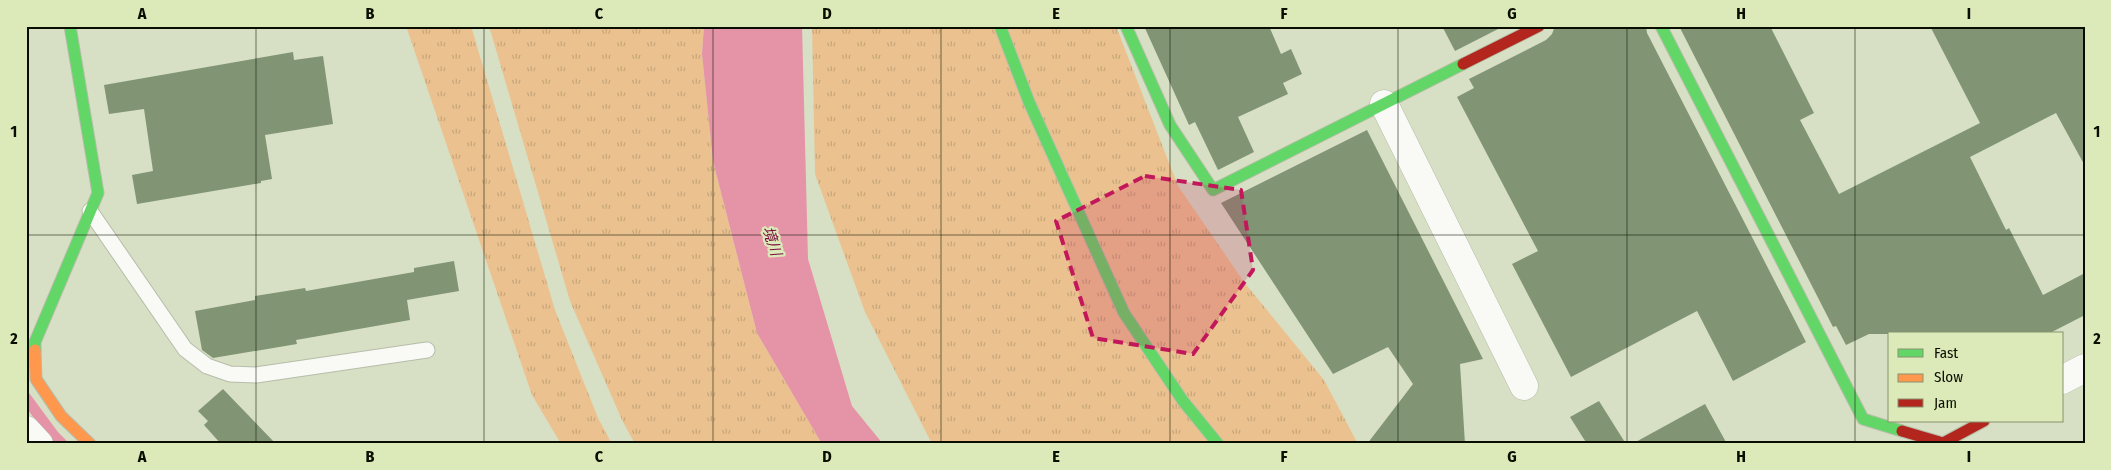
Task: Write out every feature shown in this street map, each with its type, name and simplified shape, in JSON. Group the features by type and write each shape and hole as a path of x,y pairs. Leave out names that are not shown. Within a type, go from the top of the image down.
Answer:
{"street":[{"path":"70,26 98,193 35,342 36,379 61,416 90,444"},
{"path":"1000,26 1029,102 1124,313 1183,401 1218,444"},
{"path":"1126,26 1170,125 1213,190 1539,26"},
{"path":"1661,26 1863,419 1943,443 1982,422"},
{"path":"1384,104 1524,386"},
{"path":"2064,379 2085,368"},
{"path":"26,430 39,444"}],"lane":[{"path":"90,211 185,349 207,366 230,374 256,375 427,350"}],"highlighted area":[{"path":"1145,176 1241,190 1253,270 1193,354 1093,338 1056,221"}],"green space":[{"path":"406,26 471,26 555,310 598,418 612,444 561,444 532,395"},
{"path":"489,26 704,26 702,54 713,161 757,333 822,444 635,444 622,420 570,301"},
{"path":"812,26 1116,26 1178,186 1244,282 1324,380 1358,444 932,444 865,312 815,174"}],"water":[{"name":"境川","path":"704,26 802,26 808,259 852,406 883,444 822,444 757,333 713,161 702,54"}],"building":[{"path":"1144,26 1269,26 1281,54 1291,49 1302,74 1283,83 1288,94 1238,117 1254,152 1218,170 1195,122 1189,125"},
{"path":"1442,26 1504,26 1455,51"},
{"path":"1555,26 1646,26 1647,33 1806,342 1733,381 1697,311 1571,377 1512,264 1538,251 1457,97 1474,88 1469,79 1546,40 1552,34"},
{"path":"1679,26 1770,26 1814,113 1800,120 1839,194 1980,123 1930,26 2085,26 2085,166 2056,113 1970,157 2006,230 2009,228 2043,295 2085,273 2085,315 2052,332 1888,332 1888,334 1869,334 1846,345 1836,326 1833,327"},
{"path":"293,52 294,60 323,56 333,124 265,135 272,179 261,181 261,183 137,204 132,175 153,171 144,109 109,114 104,85"},
{"path":"1367,130 1483,359 1460,364 1465,444 1367,444 1413,384 1388,347 1333,374 1221,203"},
{"path":"454,261 459,291 407,300 410,320 296,340 297,344 213,358 202,350 195,311 255,300 255,296 305,288 306,291 414,272 414,268"},
{"path":"223,389 276,444 221,444 204,425 208,421 198,411"},
{"path":"1599,401 1626,444 1587,444 1570,417"},
{"path":"1705,404 1727,444 1632,444"}],"waterway":[{"path":"26,398 62,444"}],"traffic: fast":[{"path":"35,350 35,342 98,193 70,26"},
{"path":"1000,26 1029,102 1124,313 1183,401 1218,444"},
{"path":"1126,26 1170,125 1213,190 1463,64"},
{"path":"1661,26 1863,419 1902,431"}],"traffic: slow":[{"path":"35,350 36,379 61,416 90,444"}],"traffic: jam":[{"path":"1463,64 1539,26"},
{"path":"1902,431 1943,443 1982,422"}]}
